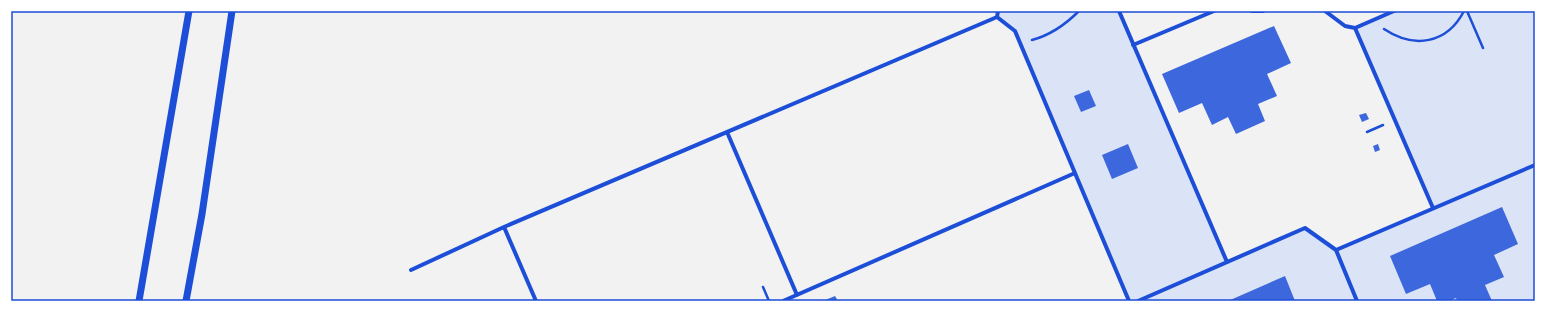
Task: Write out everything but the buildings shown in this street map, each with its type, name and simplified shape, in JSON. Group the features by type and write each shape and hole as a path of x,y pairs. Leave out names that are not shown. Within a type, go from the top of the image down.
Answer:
{"street":[{"path":"139,301 189,11"},
{"path":"186,301 202,214 232,11"},
{"path":"997,17 998,11"},
{"path":"1119,11 1227,262"},
{"path":"1133,45 1214,11"},
{"path":"1252,11 1263,11"},
{"path":"1325,11 1344,26 1355,28 1394,11"},
{"path":"997,17 1015,31 1021,43 1129,301"},
{"path":"411,270 504,227 997,17"},
{"path":"1355,28 1433,208"},
{"path":"727,132 797,295"},
{"path":"1336,250 1535,165"},
{"path":"783,301 1075,173"},
{"path":"504,227 536,301"},
{"path":"1138,301 1305,228 1336,250 1357,301"}],"path":[{"path":"1021,43 1046,36 1067,24 1078,11"},
{"path":"1377,19 1384,29 1397,37 1413,40 1428,40 1446,34 1459,22 1466,11"},
{"path":"1466,11 1483,48"},
{"path":"1367,132 1395,120"},
{"path":"763,287 769,301"}],"shaded area":[{"path":"998,11 1118,11 1227,262 1305,228 1336,250 1433,208 1355,28 1394,11 1535,11 1535,301 1129,301 1015,31 997,17"}]}
